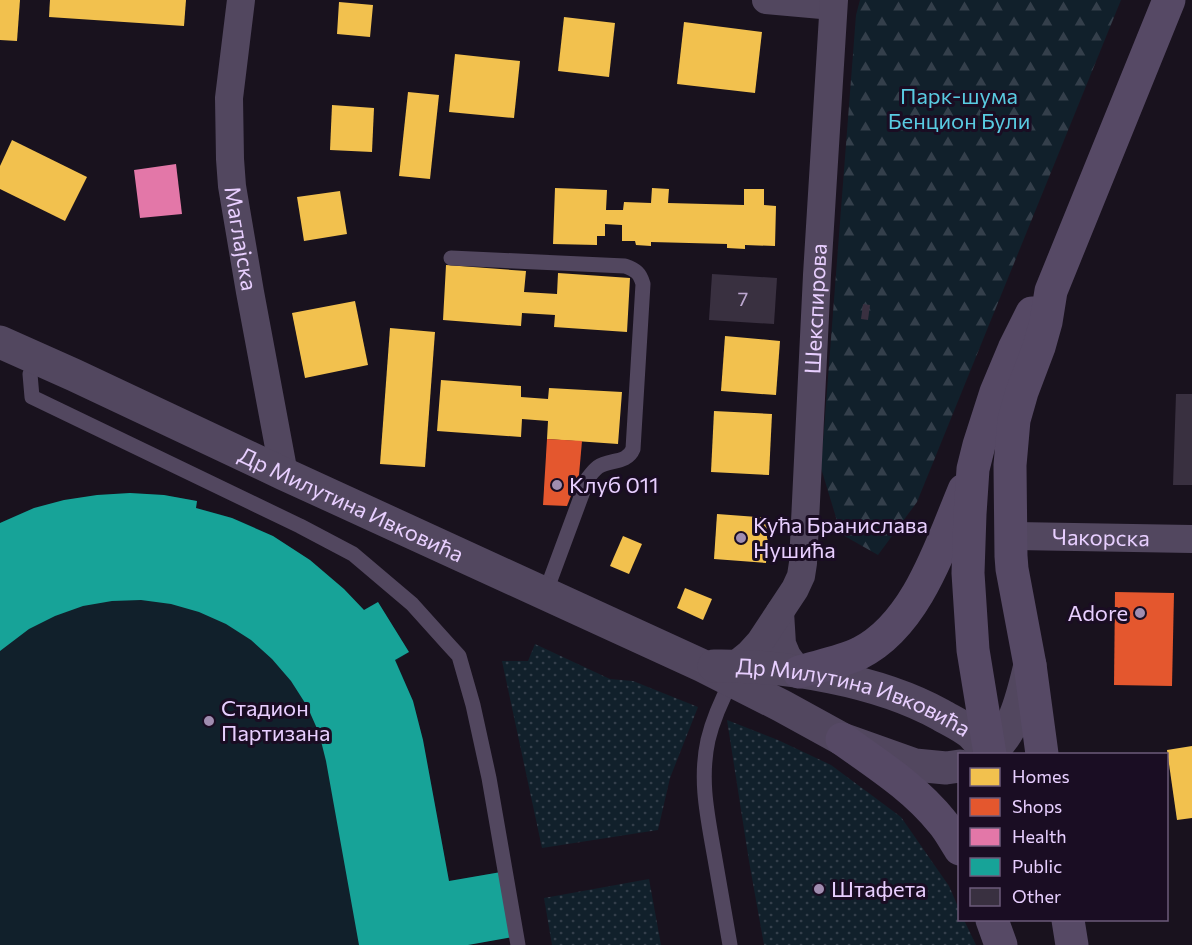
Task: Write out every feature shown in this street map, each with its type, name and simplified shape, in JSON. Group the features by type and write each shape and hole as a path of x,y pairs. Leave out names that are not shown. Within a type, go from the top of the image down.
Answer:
{"main road":[{"path":"1042,753 1011,556 1010,465 1014,420 1039,347 1051,291 1169,0"},
{"path":"799,672 859,653 887,634 898,623 936,557 973,469 995,396 1014,349 1030,315 1051,291"},
{"path":"973,469 968,573 973,650 990,753"},
{"path":"843,739 918,797 942,822 958,846"},
{"path":"992,921 1001,945"},
{"path":"1016,921 1019,945"},
{"path":"1068,921 1072,945"}],"street":[{"name":"Маглајска","path":"241,0 230,98 232,186 284,474"},
{"path":"766,0 834,3"},
{"name":"Шекспирова","path":"723,671 750,653 760,642 801,576 834,3"},
{"name":"Др Милутина Ивковића","path":"0,342 545,594 723,671 843,739 915,765 946,768 958,766"},
{"name":"Чакорска","path":"1011,536 1192,539"},
{"path":"780,612 782,644 787,656 799,672"},
{"name":"Др Милутина Ивковића","path":"991,753 1004,737 1017,714 1030,666"},
{"name":"Др Милутина Ивковића","path":"723,671 799,672 868,686 933,710 966,729 989,753"}],"lane":[{"path":"451,258 625,266 634,269 640,275 643,284 633,449 626,458 599,466 588,478 545,594"},
{"path":"38,359 30,374 32,397 300,526 353,554 412,604 459,656 473,705 489,778 518,945"},
{"path":"723,671 723,697 708,739 704,765 704,796 730,945"}],"green space":[{"name":"Парк-шума Бенцион Були","path":"860,0 1121,0 917,502 878,555 841,534 821,468 856,15"},
{"name":"Стадион Партизана","path":"130,493 164,495 197,501 196,508 251,526 287,545 319,569 364,610 378,602 409,652 396,661 413,701 423,740 449,881 501,872 513,937 468,945 0,945 0,523 31,510 63,501"},
{"path":"535,644 610,679 633,681 698,707 670,778 658,830 542,848 502,661 528,661"},
{"path":"727,720 778,740 831,765 901,817 949,886 958,907 958,921 964,921 976,945 764,945"},
{"path":"649,879 661,945 552,945 544,898"}],"building: Homes":[{"path":"0,0 20,0 17,41 0,40"},
{"path":"50,0 186,0 184,26 49,17"},
{"path":"339,2 373,5 370,37 337,34"},
{"path":"564,17 615,23 609,77 558,71"},
{"path":"684,22 762,32 755,93 677,84"},
{"path":"455,54 520,61 514,118 449,112"},
{"path":"408,92 439,95 430,179 399,176"},
{"path":"332,105 374,108 372,152 330,150"},
{"path":"12,140 87,177 65,221 0,189 0,166"},
{"path":"555,188 607,190 606,210 623,210 624,202 651,203 652,188 669,189 668,203 744,205 744,189 764,189 764,205 776,206 775,246 745,245 745,249 727,248 727,244 651,242 651,246 636,245 635,241 622,241 622,225 605,224 605,236 597,236 597,245 553,244"},
{"path":"340,191 347,234 304,241 297,197"},
{"path":"446,265 526,271 524,292 557,294 558,273 630,278 627,332 554,327 555,315 522,313 521,326 443,320"},
{"path":"355,301 368,365 305,378 292,313"},
{"path":"390,328 435,332 425,467 380,464"},
{"path":"725,336 780,341 776,395 721,391"},
{"path":"441,380 521,386 521,397 548,399 549,388 622,392 618,444 547,439 548,421 522,419 521,437 437,431"},
{"path":"714,411 772,414 769,475 711,472"},
{"name":"Кућа Бранислава Нушића","path":"717,514 769,518 766,563 714,559"},
{"path":"623,536 642,544 629,574 610,566"},
{"path":"685,588 712,599 703,620 677,608"},
{"path":"1192,746 1192,818 1177,820 1167,750"}],"building: Shops":[{"path":"547,439 582,441 579,475 567,506 543,505"},
{"path":"1115,592 1174,593 1172,686 1114,685"}],"building: Health":[{"path":"176,164 182,214 140,218 134,170"}],"building: Public":[{"path":"130,493 164,495 197,501 196,508 232,518 273,536 310,560 344,589 364,610 378,602 409,652 395,660 413,701 423,740 449,881 501,872 513,937 468,945 359,945 319,733 307,706 291,681 251,640 226,624 199,612 171,604 141,600 112,601 83,606 55,616 29,629 0,651 0,523 34,508 64,500"}],"building: Other":[{"path":"712,274 777,278 774,324 709,320"},
{"path":"863,304 870,305 868,320 861,319"},
{"path":"1176,394 1192,394 1192,485 1173,485"}],"place":[{"name":"Клуб 011","path":"557,485"},
{"name":"Кућа Бранислава Нушића","path":"741,538"},
{"name":"Adore","path":"1140,613"},
{"name":"Стадион Партизана","path":"209,721"},
{"name":"Штафета","path":"819,889"}]}
